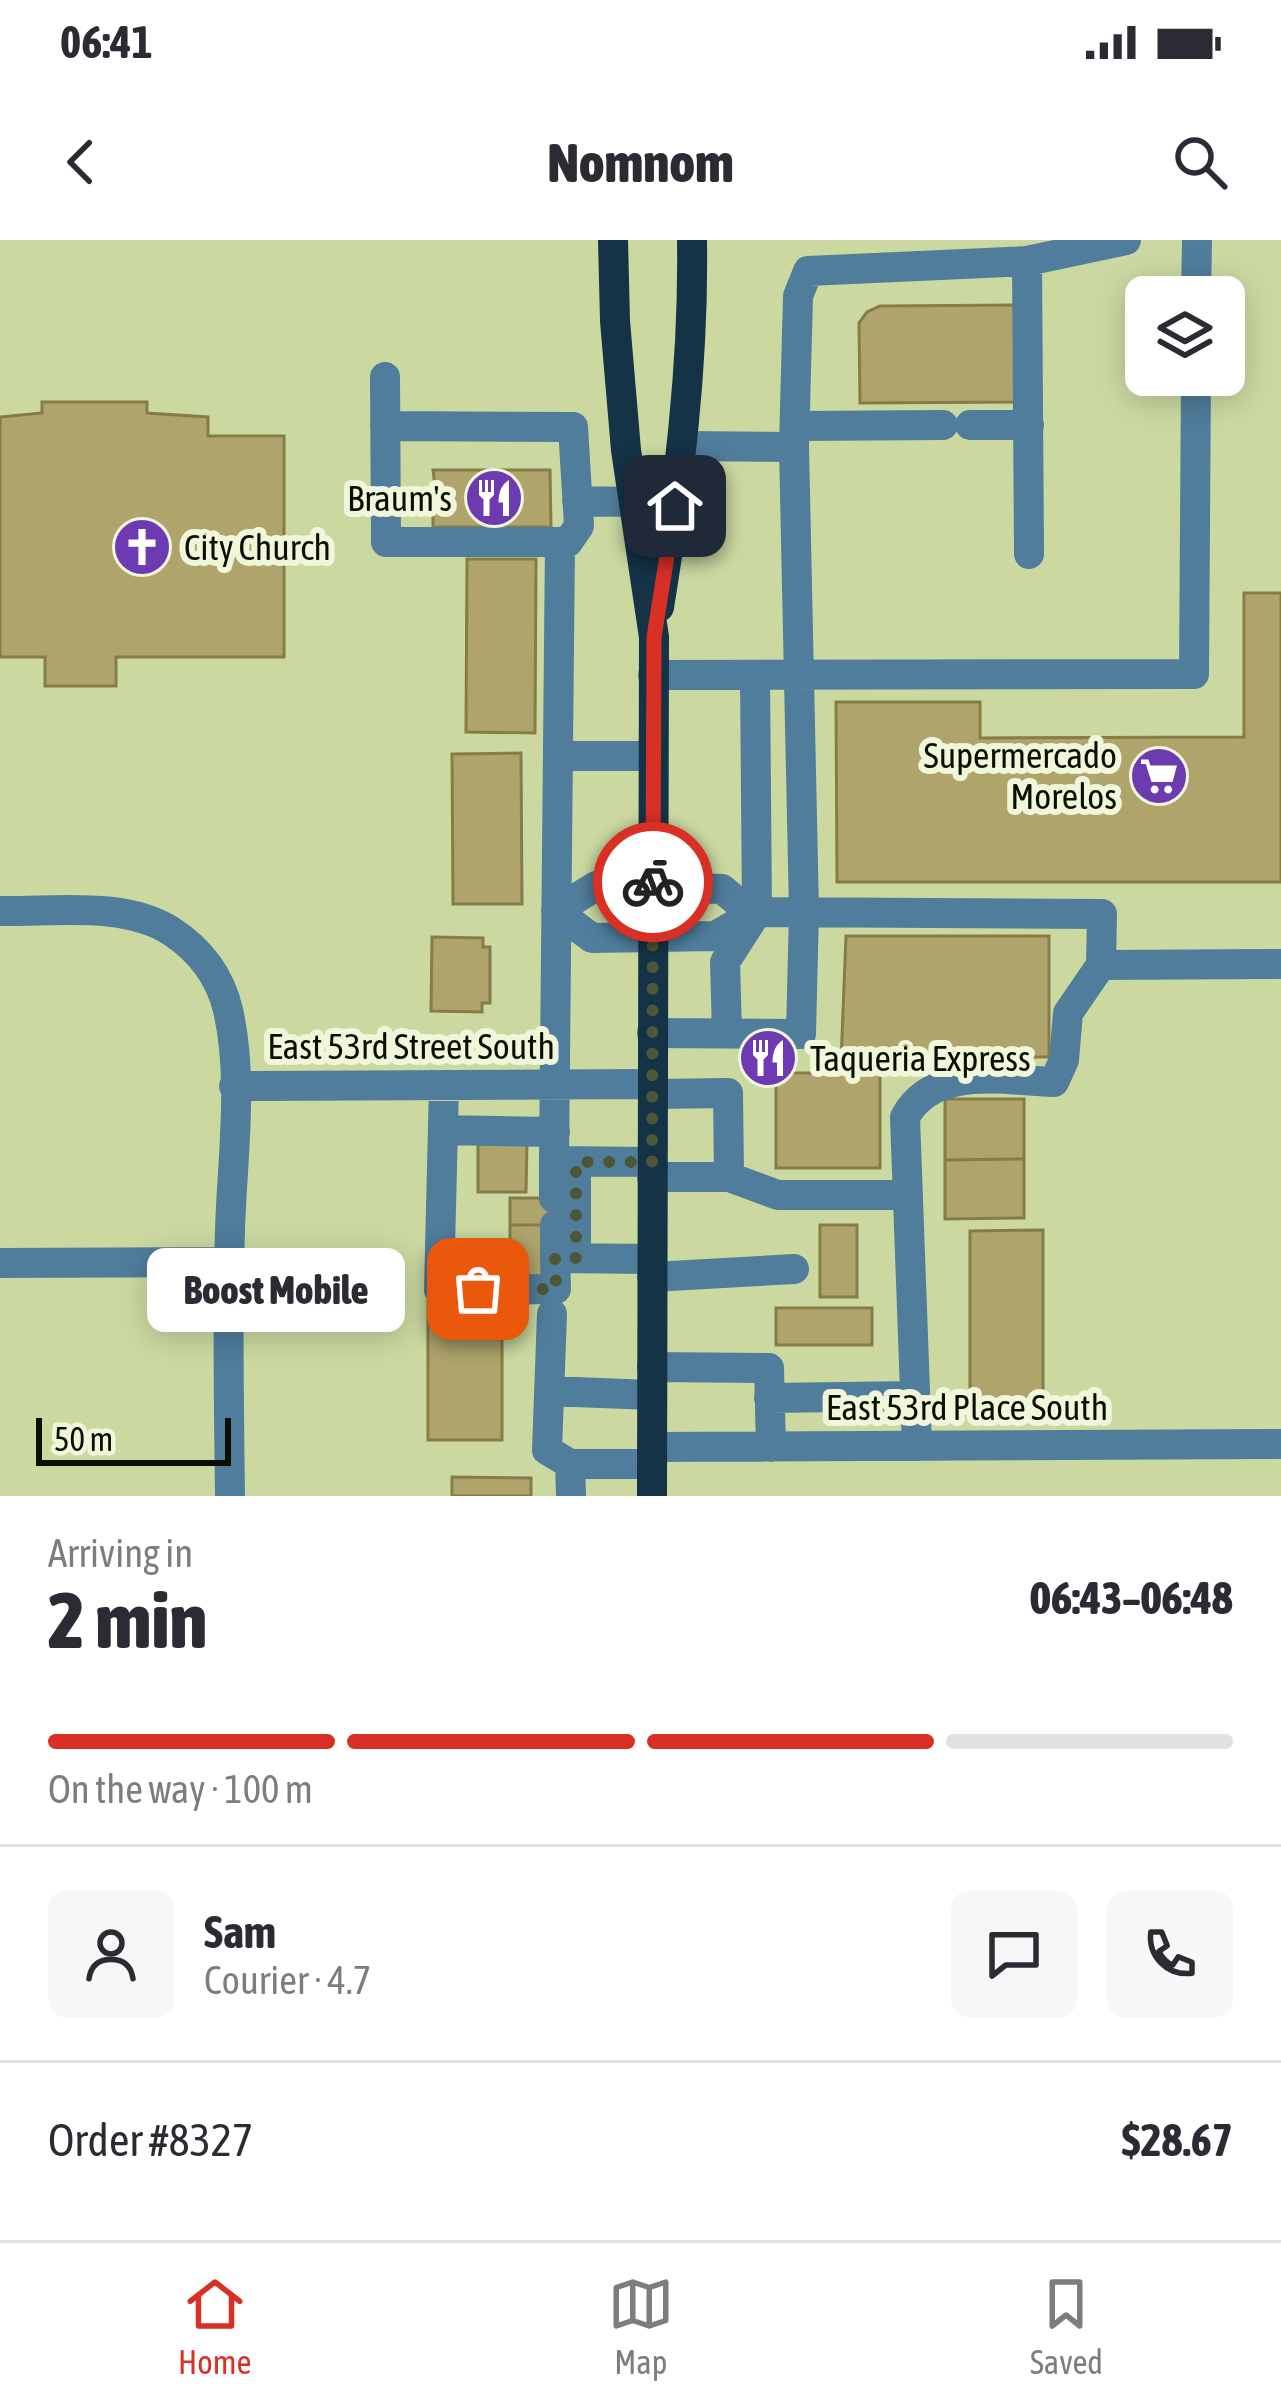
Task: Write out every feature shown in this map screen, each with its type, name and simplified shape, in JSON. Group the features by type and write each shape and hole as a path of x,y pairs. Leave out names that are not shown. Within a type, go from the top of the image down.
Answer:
{"main road":[{"path":"613,240 615,320 654,637"},
{"path":"652,1496 654,637 683,446 693,313 692,240"}],"street":[{"path":"652,1033 801,1034 804,911 795,436 798,296 808,271 1027,261 1126,240"},
{"path":"1196,276 1197,240"},
{"path":"1027,261 1029,554"},
{"path":"385,377 385,426 386,542 568,542 579,526 574,427 385,426"},
{"path":"653,675 1194,674 1196,396"},
{"path":"683,446 957,425 1028,425"},
{"path":"578,501 634,502"},
{"path":"444,1085 440,1290 556,1289 565,1258 555,1085 560,542"},
{"path":"727,1033 725,962 754,912 755,675"},
{"path":"558,756 653,756"},
{"path":"556,911 596,886 722,889 754,912"},
{"name":"East 53rd Street South","path":"0,911 136,916 167,928 190,945 218,980 228,1007 234,1086 555,1085 728,1093 729,1177"},
{"path":"556,911 592,938 715,936 754,912 1102,914 1101,965 1068,1013 1064,1060 1054,1082 942,1082 916,1098 905,1118 917,1446"},
{"path":"1101,965 1281,964"},
{"path":"230,1496 234,1086"},
{"path":"442,1130 652,1169 729,1177 778,1195 907,1196"},
{"path":"562,1152 555,1212 565,1258"},
{"path":"565,1258 652,1268 794,1269"},
{"path":"0,1263 229,1262"},
{"path":"552,1314 547,1450 570,1464 571,1496"},
{"path":"549,1391 769,1368 771,1447"},
{"path":"770,1398 915,1396"},
{"path":"875,1397 878,1446"},
{"name":"East 53rd Place South","path":"570,1464 771,1447 1281,1444"}],"building":[{"path":"1019,305 1020,402 860,403 859,323 867,312 880,306"},
{"name":"City Church","path":"42,402 147,402 147,413 208,417 208,436 284,436 284,657 116,657 116,686 45,686 45,657 0,657 0,417 42,413"},
{"name":"Braum's","path":"433,470 550,470 551,527 433,527 433,511 438,511"},
{"path":"467,559 536,559 535,733 466,732"},
{"path":"1244,593 1281,593 1281,882 837,882 836,702 980,702 980,738 1244,737"},
{"path":"521,753 522,904 453,904 452,754"},
{"path":"846,936 1049,936 1049,1057 866,1057 866,1062 841,1062"},
{"path":"432,937 483,938 483,947 490,947 490,1003 482,1003 482,1012 431,1011"},
{"path":"776,1073 880,1073 880,1168 776,1168"},
{"path":"945,1099 1024,1099 1024,1159 945,1160"},
{"path":"478,1144 527,1144 526,1192 478,1192"},
{"path":"1024,1159 1024,1218 945,1219 945,1160"},
{"path":"510,1198 573,1198 573,1225 510,1225"},
{"path":"510,1225 544,1225 544,1278 474,1277 474,1241 510,1241"},
{"path":"820,1225 857,1225 857,1297 820,1297"},
{"path":"1043,1230 1043,1407 970,1407 970,1231"},
{"path":"428,1301 502,1301 502,1440 428,1440"},
{"path":"776,1308 872,1308 872,1345 776,1345"},
{"path":"452,1477 531,1478 531,1496 452,1496"}],"way so far":[{"path":"478,1289 556,1289 555,1258 576,1258 576,1162 652,1162 653,882"}],"place":[{"name":"Braum's","path":"494,498"},
{"name":"City Church","path":"142,547"},
{"name":"Supermercado Morelos","path":"1159,776"},
{"name":"Taqueria Express","path":"768,1058"},
{"name":"Boost Mobile","path":"478,1289"}],"route":[{"path":"653,882 654,637 675,506"}]}
